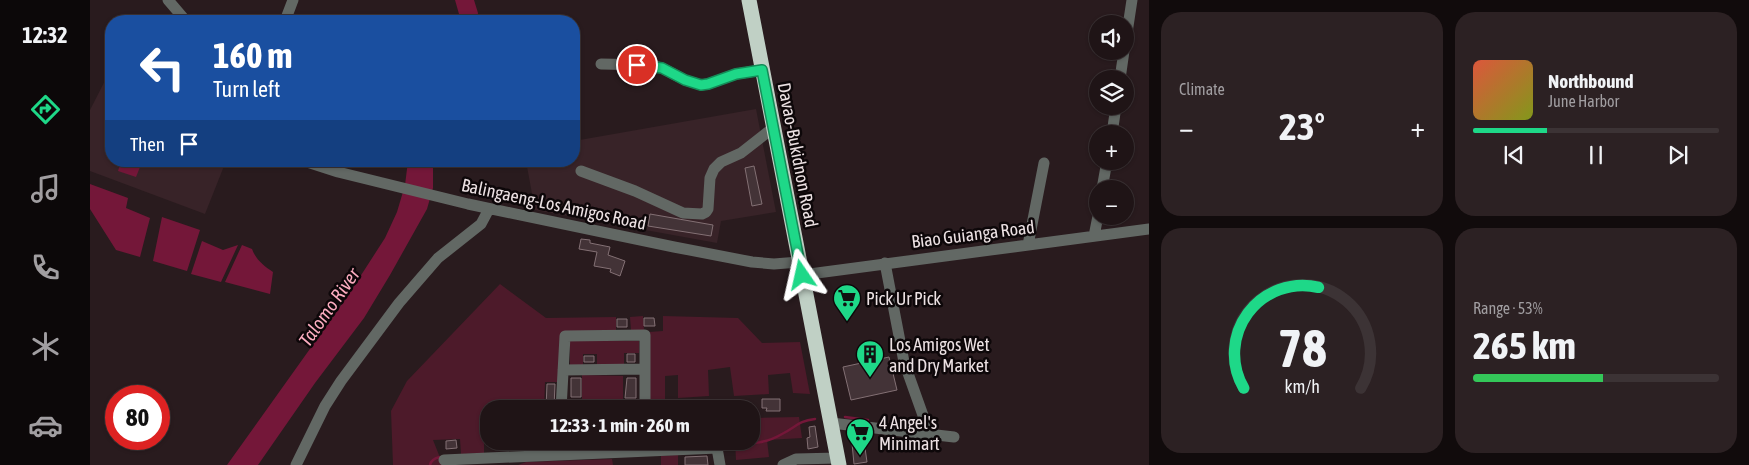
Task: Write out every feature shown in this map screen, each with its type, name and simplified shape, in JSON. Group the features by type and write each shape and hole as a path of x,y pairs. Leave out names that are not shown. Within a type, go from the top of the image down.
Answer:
{"highway":[{"name":"Davao-Bukidnon Road","path":"749,0 838,462"}],"street":[{"path":"168,0 181,15"},
{"path":"287,15 293,0"},
{"path":"1130,15 1132,0"},
{"path":"601,64 651,65 701,85 736,74 762,70"},
{"path":"581,171 635,191 683,213 702,214 708,209 710,178 714,169 721,162 741,153 774,128"},
{"path":"1028,245 1044,162"},
{"name":"Balingaeng-Los Amigos Road","path":"321,167 489,209 752,262 800,268"},
{"path":"296,465 325,406 361,354 399,304 438,258 481,224 489,209"},
{"path":"1094,236 1096,225"},
{"name":"Biao Guianga Road","path":"800,268 885,263 1149,229"},
{"path":"885,263 904,362 930,435"},
{"path":"561,400 565,336 645,335 645,400"},
{"path":"563,370 645,369"},
{"path":"831,423 954,437"},
{"path":"559,450 559,455"},
{"path":"444,460 513,461 607,450"},
{"path":"716,450 720,465"},
{"path":"783,465 796,460 838,462"}],"shaded area":[{"path":"455,0 474,0 478,15 459,14"},
{"path":"105,81 105,167 224,167 205,214 90,171 90,110"},
{"path":"756,109 776,212 721,221 717,243 535,210 527,167 580,167 580,140"},
{"path":"119,167 140,167 136,177 118,171"},
{"path":"407,167 433,167 433,188 427,209 364,318 315,383 258,465 227,465 347,297 385,238 397,212 405,185"},
{"path":"90,184 128,198 126,208 150,218 140,257 116,250 90,209"},
{"path":"162,217 200,230 187,271 153,261"},
{"path":"202,241 223,250 238,245 221,282 191,274"},
{"path":"242,245 252,249 261,262 273,272 270,294 225,282"},
{"path":"500,284 546,318 616,317 616,330 561,332 559,382 545,382 544,400 480,400 480,450 484,450 484,453 461,454 460,439 433,440 443,465 393,465 391,411 407,381"},
{"path":"643,316 644,330 631,330 630,317"},
{"path":"663,316 738,318 762,343 800,342 810,394 793,393 790,373 768,375 769,394 734,396 730,367 708,370 709,396 678,398 678,375 665,376 665,400 649,400 649,332 663,331"},
{"path":"570,341 639,341 639,353 624,353 624,366 597,367 597,354 583,354 583,367 570,367"},
{"path":"582,375 623,376 623,400 582,400"},
{"path":"799,417 802,438 767,440 769,457 736,460 735,450 760,450 760,418"},
{"path":"678,455 678,465 661,465 661,456"},
{"path":"612,459 613,465 518,465 526,462"}],"building":[{"path":"754,166 762,204 752,206 745,168"},
{"path":"650,214 713,225 711,236 648,226"},
{"path":"581,239 610,247 608,255 625,261 620,276 610,272 611,269 594,266 597,252 579,249"},
{"path":"644,318 654,318 655,326 644,326"},
{"path":"617,319 627,319 627,327 617,327"},
{"path":"627,354 635,354 635,362 627,362"},
{"path":"584,356 594,356 594,362 584,362"},
{"name":"Los Amigos Wet and Dry Market","path":"889,357 897,390 851,400 843,367"},
{"path":"571,378 581,378 581,397 571,397"},
{"path":"627,378 636,378 636,398 625,398"},
{"path":"547,384 555,384 554,400 546,400"},
{"path":"762,399 780,399 780,411 766,411 767,408 762,408"},
{"path":"815,426 818,447 808,449 809,427"},
{"path":"851,433 863,434 867,462 854,464"},
{"path":"456,440 457,448 446,449 446,441"},
{"path":"707,456 708,465 685,465 685,457"}],"waterway":[{"path":"845,417 868,420"},
{"path":"760,442 776,437 801,423 815,419"},
{"path":"430,465 434,459 440,457"}],"place":[{"name":"Pick Ur Pick","path":"847,322"},
{"name":"Los Amigos Wet and Dry Market","path":"870,378"},
{"name":"4 Angel's Minimart","path":"860,456"}],"route":[{"path":"637,65 651,65 662,68 685,80 701,85 736,74 762,70 802,275"}],"water label":[{"name":"Talomo River","path":"329,307"}]}
